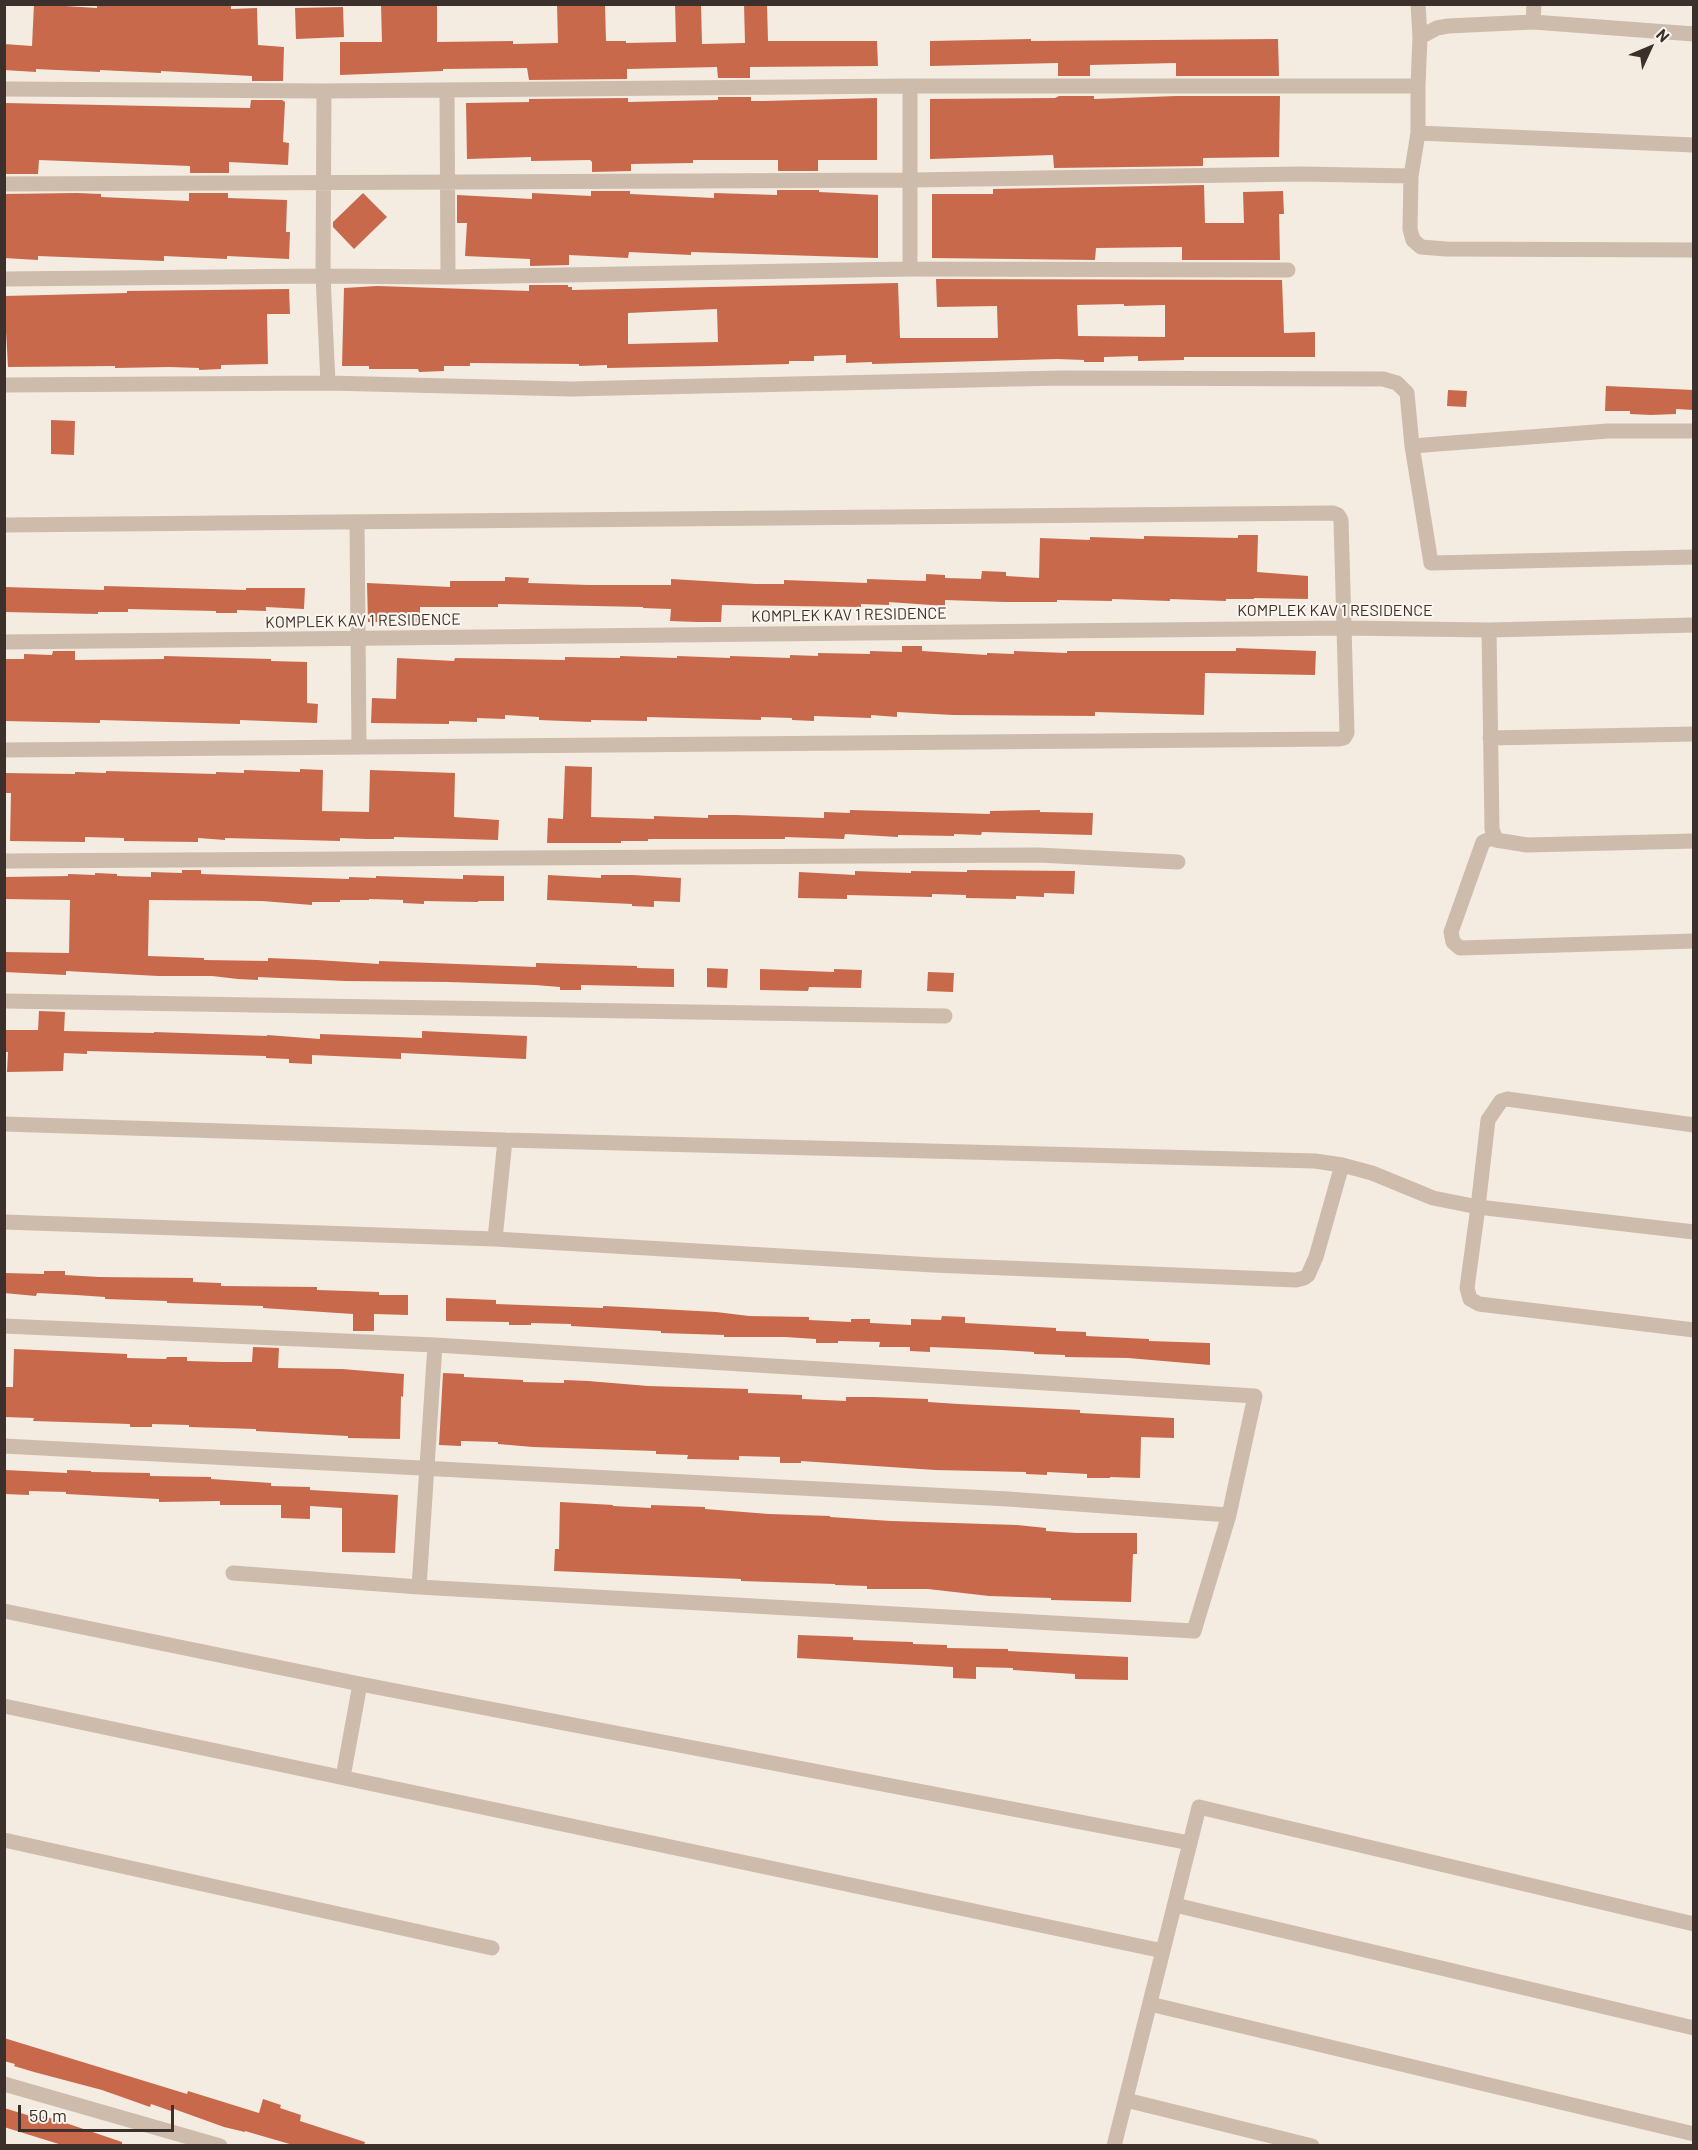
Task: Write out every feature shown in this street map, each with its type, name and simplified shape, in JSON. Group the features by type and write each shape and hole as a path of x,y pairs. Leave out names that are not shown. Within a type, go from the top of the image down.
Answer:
{"street":[{"path":"1418,4 1420,37 1418,133 1411,176 1410,229 1413,240 1421,247 1446,249 1694,250"},
{"path":"1533,22 1534,4"},
{"path":"1420,37 1437,28 1448,26 1533,22 1694,34"},
{"path":"4,90 324,91 910,86 1418,86"},
{"path":"910,86 910,269"},
{"path":"447,90 448,278"},
{"path":"324,91 323,276 328,383"},
{"path":"1418,133 1694,145"},
{"path":"4,184 911,180 1300,174 1411,176"},
{"path":"4,279 323,276 448,278 910,269 1288,270"},
{"path":"4,386 328,383 570,389 1060,378 1383,379 1397,382 1407,393 1412,446 1431,563 1694,557"},
{"path":"1412,446 1608,431 1694,431"},
{"path":"4,525 1333,513 1341,520 1342,628 1347,733 1344,738 1339,739 4,750"},
{"path":"357,522 359,746"},
{"name":"KOMPLEK KAV 1 RESIDENCE","path":"4,642 1342,628 1489,630 1694,625"},
{"path":"1489,630 1492,830 1494,837 1502,842 1527,845 1694,842"},
{"path":"1490,738 1694,734"},
{"path":"1494,837 1483,842 1451,932 1453,942 1460,948 1694,941"},
{"path":"4,861 1038,855 1178,862"},
{"path":"4,1001 945,1016"},
{"path":"1694,1125 1501,1101 1488,1120 1467,1288 1468,1296 1475,1302 1694,1330"},
{"path":"4,1124 506,1140 1315,1161 1342,1164 1372,1173 1433,1198 1478,1207 1694,1232"},
{"path":"495,1239 506,1140"},
{"path":"4,1222 495,1239 945,1265 1296,1280 1308,1275 1316,1257 1342,1164"},
{"path":"4,1326 435,1345 1255,1396 1229,1515 1194,1631 419,1587 233,1573"},
{"path":"419,1587 435,1345"},
{"path":"4,1446 997,1498 1229,1515"},
{"path":"4,1611 360,1684 1190,1843"},
{"path":"344,1777 360,1684"},
{"path":"4,1706 1163,1951"},
{"path":"1114,2145 1199,1807 1694,1924"},
{"path":"4,1840 492,1948"},
{"path":"1175,1905 1694,2028"},
{"path":"1150,2004 1694,2133"},
{"path":"4,2084 220,2145"},
{"path":"1125,2100 1312,2145"}],"building":[{"path":"34,4 97,8 97,4 231,5 231,9 257,8 258,45 284,47 283,81 252,81 252,76 161,71 161,73 100,70 100,72 36,69 36,72 4,70 4,44 32,46"},
{"path":"381,4 437,5 437,42 513,41 513,44 558,43 557,4 605,4 606,41 676,42 675,4 701,4 702,44 745,43 744,4 767,4 768,41 877,41 878,66 750,67 750,78 718,78 717,67 627,69 627,79 529,80 527,68 443,69 443,71 340,75 340,42 382,42"},
{"path":"343,7 344,37 296,39 295,8"},
{"path":"1031,39 1031,41 1278,39 1279,76 1176,76 1176,63 1090,65 1090,76 1058,76 1058,63 930,66 930,41"},
{"path":"1094,96 1094,99 1280,96 1279,157 1203,158 1203,166 1054,168 1053,155 930,159 930,99 1055,98"},
{"path":"718,97 751,97 751,101 877,98 877,160 818,160 818,171 778,171 778,160 693,160 693,163 631,164 631,171 592,172 590,160 531,161 531,157 467,159 466,103 529,102 529,99 628,98 628,102 718,100"},
{"path":"251,100 282,100 285,102 283,142 289,143 288,165 229,162 229,173 190,173 190,166 39,160 38,174 4,174 4,103 250,108"},
{"path":"1204,185 1205,223 1244,223 1243,192 1283,191 1284,214 1279,214 1280,260 1182,260 1182,247 1096,248 1095,260 932,258 932,194 993,194 993,189"},
{"path":"777,190 819,190 819,192 878,195 878,258 629,252 628,258 569,255 569,265 530,266 530,259 465,256 467,223 457,223 457,195 532,199 532,193 591,196 591,191 630,191 630,194 714,198 714,193 777,195"},
{"path":"189,193 228,193 228,198 287,200 286,232 290,232 289,259 227,256 227,259 164,256 164,261 38,256 38,260 4,258 4,194 101,194 101,197 189,201"},
{"path":"363,193 387,217 354,249 333,227 333,222"},
{"path":"936,279 1282,280 1284,333 1315,332 1315,357 1184,357 1184,360 1138,361 1138,356 1104,357 1104,362 1057,359 872,364 872,362 846,363 846,355 814,356 814,361 789,361 789,364 710,366 607,368 607,365 470,363 470,366 444,366 444,371 419,372 418,369 369,369 369,366 342,366 344,288 377,286 529,291 529,285 568,285 572,287 572,290 898,283 900,338 998,338 997,306 937,307","holes":["1124,304 1124,306 1165,305 1165,337 1078,336 1077,305","717,309 718,342 628,344 628,313"]},
{"path":"289,289 290,314 267,314 268,364 221,365 221,369 199,370 199,368 170,367 115,368 115,366 8,367 4,296 127,293 127,291"},
{"path":"1606,386 1694,390 1694,410 1676,409 1676,414 1651,415 1630,414 1630,411 1605,411"},
{"path":"1448,390 1467,391 1466,407 1447,406"},
{"path":"51,420 75,421 74,455 51,454"},
{"path":"1238,535 1258,535 1257,572 1308,576 1308,599 1254,598 1226,599 1226,601 1170,599 1170,601 1112,599 1112,601 1057,600 1057,602 945,600 945,606 889,602 889,605 861,604 861,607 722,605 721,622 670,621 671,609 498,604 498,607 420,607 420,623 368,622 367,583 450,587 450,581 505,581 505,577 529,578 528,583 589,585 671,585 671,579 755,584 784,584 784,580 867,583 867,579 926,581 926,574 945,575 945,578 981,579 982,571 1006,572 1006,576 1039,578 1040,538 1144,539 1144,536 1238,538"},
{"path":"104,586 246,590 246,588 305,588 304,609 266,607 266,611 237,610 237,613 128,609 128,612 98,612 98,614 4,612 4,587 104,590"},
{"path":"902,646 922,646 922,651 987,655 987,653 1014,654 1014,651 1067,653 1067,651 1236,651 1236,648 1316,651 1315,675 1205,673 1204,715 1095,712 1095,716 953,715 897,712 897,717 814,716 814,721 761,717 761,720 647,717 647,721 591,720 591,722 539,720 539,717 505,715 505,719 477,718 477,722 449,721 449,724 371,723 372,698 396,699 397,658 454,661 455,658 565,660 565,657 620,658 620,656 790,658 790,655 818,656 818,653 902,652"},
{"path":"53,651 75,651 75,660 164,659 164,656 307,662 307,703 318,704 317,723 240,720 240,724 100,720 100,723 4,721 4,659 24,659 24,654 52,655"},
{"path":"565,766 592,767 591,817 654,819 654,816 708,818 708,815 736,815 824,818 824,812 850,813 850,810 990,814 990,811 1040,810 1040,812 1093,813 1092,835 982,832 981,835 898,835 898,837 845,834 844,839 785,837 785,839 648,839 648,841 621,841 621,843 547,843 548,818 563,819"},
{"path":"300,769 323,770 322,811 369,812 370,770 455,773 454,817 499,820 498,840 394,837 394,839 340,838 340,841 198,838 198,842 124,841 124,838 85,837 85,842 10,841 11,793 4,793 4,773 75,774 75,772 106,773 106,771 216,774 216,772 244,773 244,770 300,772"},
{"path":"182,870 201,870 201,874 349,879 349,877 376,878 376,876 463,879 463,875 504,876 504,901 424,901 424,904 403,903 403,900 369,899 312,902 312,905 262,901 149,900 148,956 204,958 204,960 268,961 268,958 379,964 379,961 536,967 536,963 637,966 637,968 674,969 674,987 581,985 581,990 560,990 560,987 535,985 449,982 258,977 258,980 212,976 158,976 66,971 66,975 4,972 4,952 69,953 70,900 4,899 4,877 95,875 95,873 151,877 151,872 182,873"},
{"path":"967,870 1075,871 1074,894 1044,893 1044,897 1016,896 1016,899 966,898 966,895 932,894 932,897 847,895 847,899 798,898 799,872 855,875 855,871 911,873 911,871 967,872"},
{"path":"548,875 601,878 601,875 633,875 681,878 680,902 654,901 654,907 547,900"},
{"path":"707,968 728,969 727,988 707,987"},
{"path":"760,969 834,972 834,969 862,970 861,988 809,987 808,991 760,990"},
{"path":"928,972 954,973 953,992 927,991"},
{"path":"39,1011 65,1012 64,1031 267,1035 320,1039 320,1034 422,1038 422,1031 527,1036 526,1059 401,1053 401,1059 312,1055 312,1064 289,1063 289,1059 266,1058 266,1056 87,1051 87,1054 64,1053 63,1071 7,1072 8,1052 4,1052 4,1030 38,1030"},
{"path":"44,1271 65,1271 65,1275 99,1277 193,1278 193,1282 221,1283 221,1286 317,1287 317,1290 408,1295 408,1315 374,1314 374,1331 353,1331 353,1314 263,1308 263,1306 167,1303 167,1301 105,1299 105,1297 76,1295 37,1293 36,1296 4,1293 4,1273 44,1274"},
{"path":"446,1298 496,1300 496,1304 603,1308 603,1306 749,1316 809,1317 809,1320 851,1322 851,1319 870,1319 870,1323 911,1325 911,1319 941,1320 942,1316 965,1317 965,1323 1056,1328 1056,1331 1086,1332 1086,1336 1210,1343 1210,1365 1128,1358 1065,1357 1065,1355 1002,1350 930,1347 930,1352 910,1351 910,1347 879,1347 880,1342 816,1343 816,1339 724,1337 724,1335 571,1326 571,1324 509,1325 509,1322 446,1321"},
{"path":"253,1347 279,1348 278,1368 342,1369 404,1374 400,1439 348,1438 348,1436 256,1431 256,1429 189,1427 189,1425 152,1424 152,1427 130,1427 130,1424 33,1421 34,1418 4,1417 4,1387 13,1387 14,1349 127,1354 127,1358 187,1357 187,1361 252,1362"},
{"path":"443,1373 464,1374 464,1377 523,1380 523,1382 564,1383 564,1380 648,1386 748,1389 748,1393 802,1395 802,1399 846,1401 846,1397 874,1397 928,1399 928,1402 1080,1410 1080,1413 1174,1418 1174,1438 1141,1437 1140,1478 1087,1478 1087,1474 1047,1472 1047,1475 1026,1474 1026,1472 935,1470 801,1461 801,1463 780,1463 780,1457 739,1456 739,1460 687,1459 688,1455 656,1454 656,1451 533,1447 498,1444 498,1442 461,1441 461,1446 439,1445"},
{"path":"5,1470 150,1473 150,1476 211,1477 211,1479 271,1483 271,1486 310,1487 310,1490 398,1495 395,1553 342,1552 342,1508 310,1506 310,1519 281,1518 281,1505 220,1505 220,1501 159,1502 159,1499 66,1494 66,1492 29,1491 29,1495 4,1494"},
{"path":"560,1502 651,1508 651,1505 705,1507 705,1509 769,1514 891,1521 1017,1525 1046,1528 1046,1531 1076,1533 1137,1533 1137,1554 1133,1554 1131,1602 1051,1600 1051,1598 989,1596 928,1589 867,1589 867,1586 835,1584 554,1571 555,1549 559,1549"},
{"path":"798,1635 913,1642 913,1644 947,1645 947,1648 1008,1649 1008,1651 1128,1657 1128,1680 1075,1679 1075,1674 976,1667 976,1679 953,1678 953,1667 797,1658"},
{"path":"4,2038 187,2094 188,2091 259,2113 263,2099 301,2115 300,2121 365,2142 364,2145 293,2145 224,2127 174,2109 174,2112 151,2104 150,2107 102,2090 14,2066 15,2064 4,2061"},
{"path":"4,2108 37,2118 39,2115 54,2119 122,2142 122,2145 62,2145 4,2127"}]}
